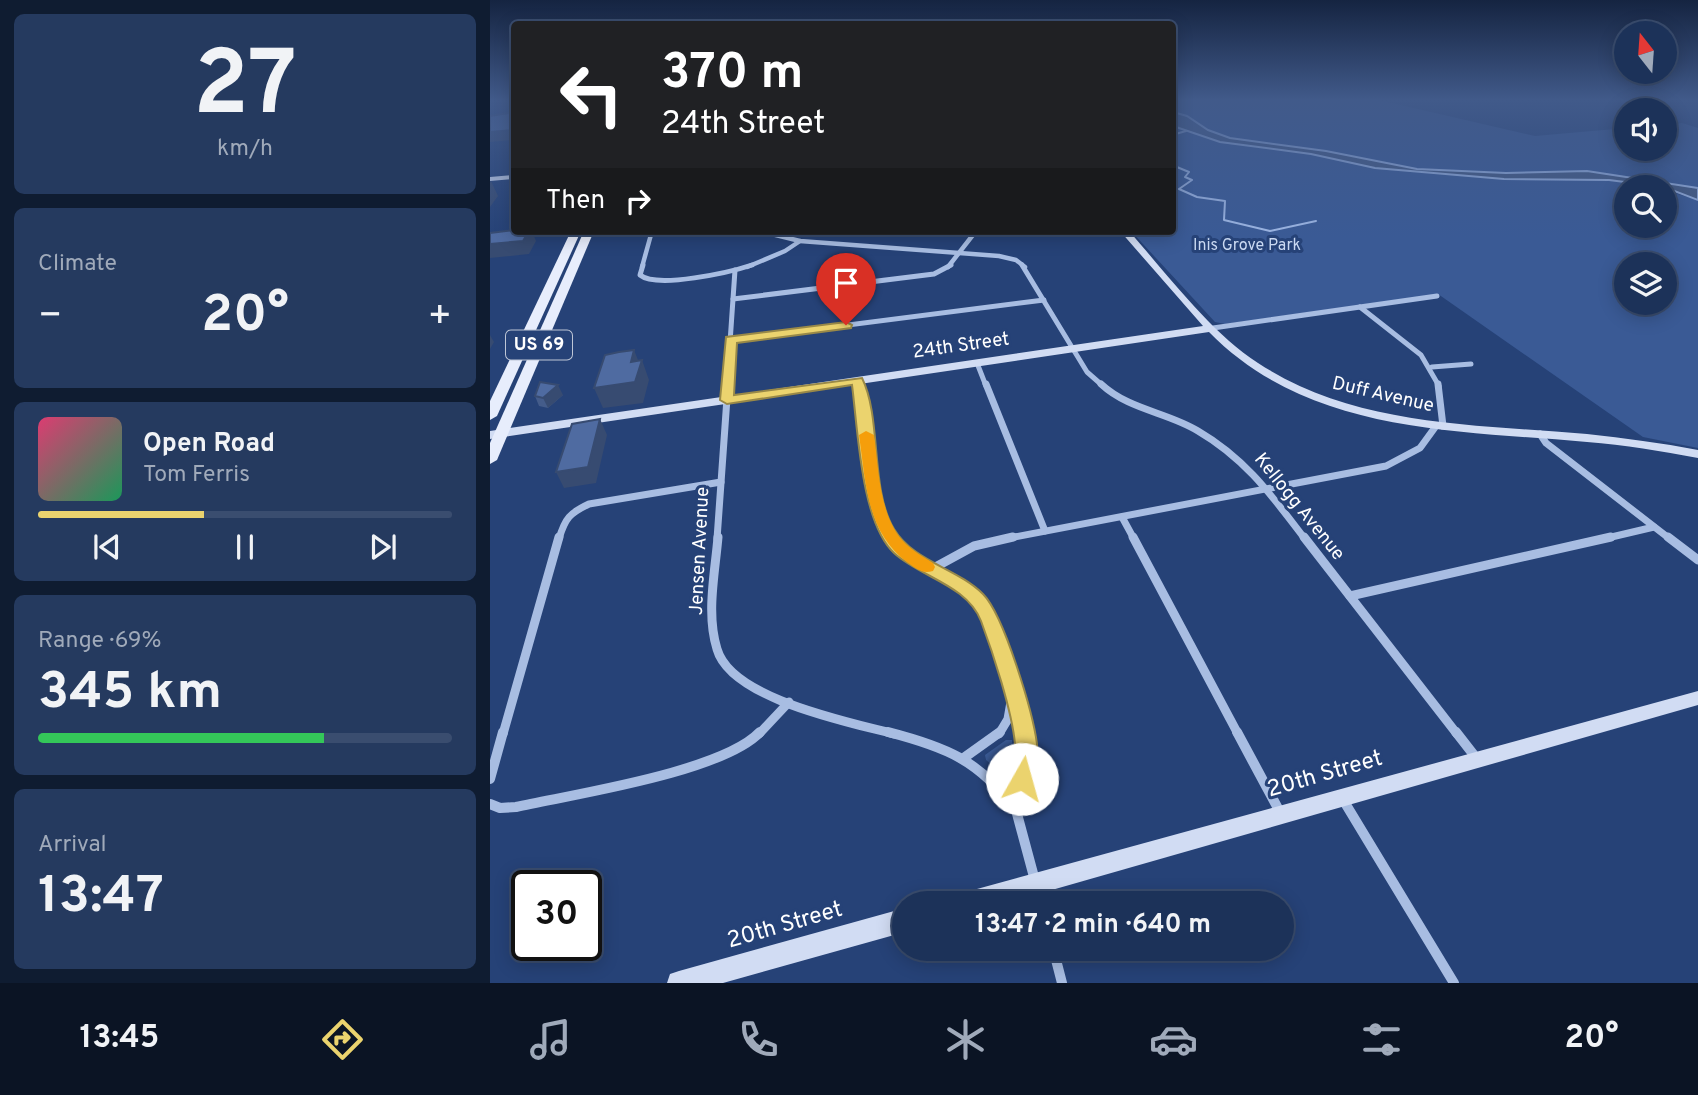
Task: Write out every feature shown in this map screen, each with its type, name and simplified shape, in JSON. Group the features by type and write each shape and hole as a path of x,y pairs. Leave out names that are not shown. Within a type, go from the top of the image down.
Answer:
{"main road":[{"path":"490,179 511,177"},
{"name":"US 69","path":"490,416 574,235"},
{"name":"US 69","path":"490,460 496,434 587,235"},
{"name":"Duff Avenue","path":"1128,235 1213,328 1254,366 1301,390 1356,410 1439,426 1642,443 1698,454"},
{"name":"24th Street","path":"496,434 1213,328"},
{"name":"20th Street","path":"1044,891 1281,815 1698,698"},
{"name":"20th Street","path":"678,983 719,977 892,924"}],"street":[{"path":"651,235 640,278 735,270 771,261 800,241"},
{"name":"Kellogg Avenue","path":"768,235 800,241 1016,260 1026,268 1087,372 1108,391 1217,442 1250,467 1478,760"},
{"path":"733,299 934,274 950,266 973,235"},
{"name":"Jensen Avenue","path":"735,270 712,622 716,648 723,665 760,692 940,746 965,757 992,777 1016,810"},
{"name":"24th Street","path":"1213,328 1437,296"},
{"path":"731,340 1044,300"},
{"path":"930,570 974,546 1368,470 1400,461 1420,449 1439,426 1442,389 1432,367 1360,307"},
{"path":"977,363 1045,531"},
{"path":"1432,367 1471,364"},
{"path":"858,380 880,518 899,548 930,570 965,589 979,601 990,618 1012,689 1026,747 1016,810 1037,891"},
{"path":"1540,434 1546,443 1698,560"},
{"path":"490,779 564,520 569,513 589,504 721,482"},
{"path":"1122,516 1281,815"},
{"path":"1350,596 1654,527"},
{"path":"965,757 996,738 1007,727 1012,689"},
{"path":"490,804 500,808 516,807 706,764 752,741 789,702"},
{"path":"1342,798 1454,983"},
{"path":"1056,961 1062,983"}],"green space":[{"name":"Inis Grove Park","path":"1176,146 1249,146 1311,154 1375,168 1504,179 1614,181 1614,238 1677,238 1677,194 1698,200 1698,448 1643,437 1438,294 1225,324 1215,322 1135,235 1176,235"},
{"path":"1288,146 1614,146 1614,161 1677,161 1677,146 1698,146 1698,188 1677,185 1677,175 1417,169"},
{"path":"1006,740 1012,740 1012,769 1004,774 986,760 985,755"}],"shaded area":[{"path":"1249,146 1288,146 1326,151 1417,169 1506,173 1587,171 1614,175 1614,181 1504,179 1375,168 1311,154"},
{"path":"1677,185 1698,188 1698,200 1677,192"}],"building":[{"path":"511,230 511,235 527,235 523,241 490,244 490,233"},
{"path":"634,350 631,362 642,360 635,382 594,388 605,355"},
{"path":"540,382 558,385 543,398 535,396"},
{"path":"600,419 588,467 556,472 572,424"}],"waterway":[{"path":"1176,167 1189,172 1185,177 1192,180 1179,189 1197,197 1225,201 1224,220 1270,231 1316,221"}],"slow traffic":[{"path":"866,435 880,518 885,529 899,548 926,567"}],"route":[{"path":"846,325 731,340 727,400 858,380 880,518 899,548 930,570 965,589 979,601 990,618 1023,726 1026,747 1022,779"}]}
